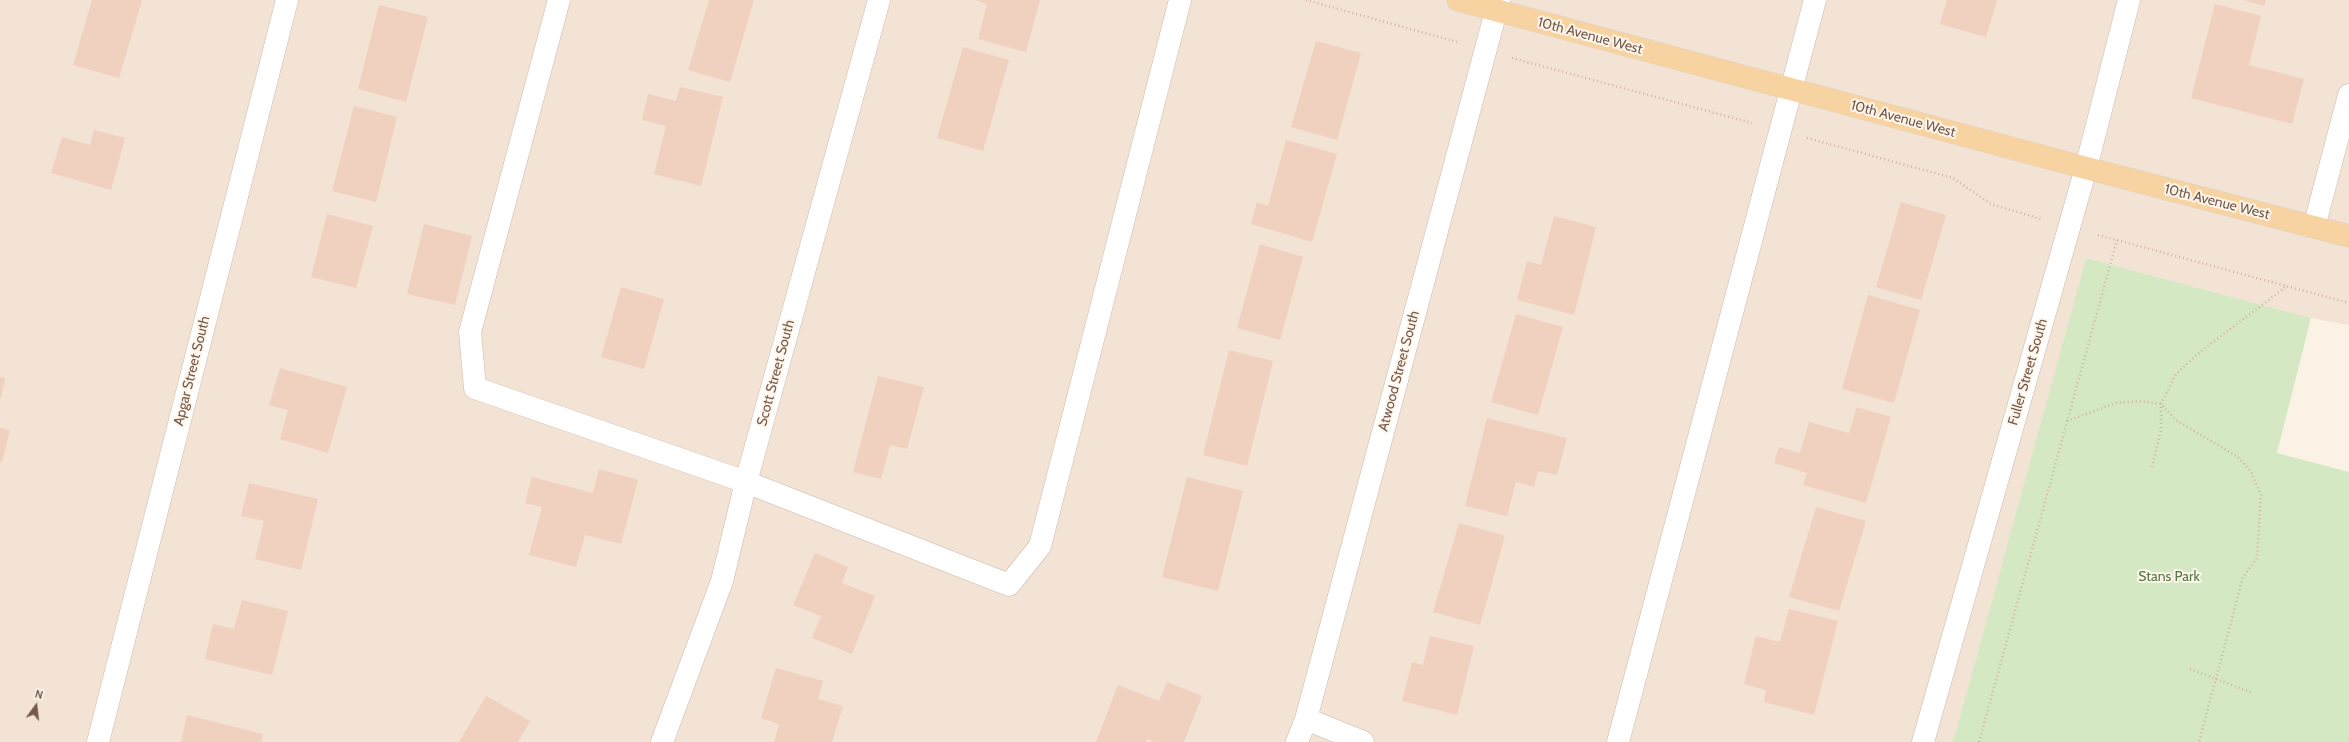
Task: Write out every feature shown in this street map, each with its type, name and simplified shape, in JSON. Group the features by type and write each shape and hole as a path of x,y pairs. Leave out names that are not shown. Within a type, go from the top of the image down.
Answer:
{"main road":[{"name":"10th Avenue West","path":"1458,0 1497,5 1792,90 2349,236"}],"street":[{"name":"Apgar Street South","path":"98,742 287,0"},
{"path":"559,0 470,332 475,388 746,482 1009,585 1040,546 1180,0"},
{"name":"Scott Street South","path":"662,742 722,581 746,482 879,0"},
{"path":"1618,742 1815,0"},
{"name":"Fuller Street South","path":"1923,742 2070,227 2129,0"},
{"name":"Atwood Street South","path":"1297,742 1306,719 1497,5"},
{"path":"2314,227 2349,95"},
{"path":"1306,719 1363,742"}],"path":[{"path":"1306,0 1953,178 1991,204 2349,303"},
{"path":"1980,742 2117,240"},
{"path":"2152,467 2162,430 2161,404 2176,374 2200,352 2287,286"},
{"path":"2067,421 2116,403 2140,401 2161,404 2176,420 2238,457 2251,472 2262,495 2257,558 2243,577 2199,742"},
{"path":"2190,669 2252,693"}],"shaded area":[{"path":"0,0 2349,0 2349,325 2311,318 2086,258 1953,742 0,742"}],"green space":[{"name":"Stans Park","path":"2086,258 2311,318 2277,453 2349,472 2349,742 1953,742"}],"building":[{"path":"92,0 142,0 119,78 73,65"},
{"path":"709,0 754,0 730,82 688,70"},
{"path":"975,0 1040,0 1026,52 978,39 987,4"},
{"path":"1947,0 1997,0 1986,37 1940,24"},
{"path":"2244,0 2266,0 2264,6"},
{"path":"2215,4 2261,16 2249,65 2304,79 2292,124 2191,98"},
{"path":"379,5 428,17 406,102 358,89"},
{"path":"1316,41 1361,53 1337,140 1291,127"},
{"path":"963,47 1009,60 983,151 937,138"},
{"path":"680,87 723,97 701,186 654,174 666,126 642,120 648,94 676,101"},
{"path":"354,106 397,117 376,202 332,191"},
{"path":"94,130 125,138 111,190 51,173 62,137 90,145"},
{"path":"1286,140 1337,154 1312,242 1251,224 1257,202 1268,206"},
{"path":"1901,202 1946,215 1921,300 1876,287"},
{"path":"327,214 373,226 356,288 311,277"},
{"path":"1554,216 1596,227 1574,315 1517,300 1527,261 1541,265"},
{"path":"424,224 472,236 455,305 407,294"},
{"path":"1260,244 1303,257 1280,340 1237,328"},
{"path":"621,287 664,299 644,369 601,357"},
{"path":"1868,295 1920,310 1894,403 1842,389"},
{"path":"1516,314 1563,327 1538,415 1491,402"},
{"path":"1229,350 1273,361 1247,466 1203,455"},
{"path":"280,368 347,387 328,453 280,439 288,410 269,405"},
{"path":"878,376 924,387 907,449 890,445 881,479 853,472"},
{"path":"0,377 5,378 1,398 0,398"},
{"path":"1857,407 1891,417 1866,503 1803,485 1807,473 1774,463 1779,447 1800,453 1809,422 1849,433"},
{"path":"1487,418 1567,438 1557,475 1538,471 1534,487 1516,482 1507,516 1465,506"},
{"path":"0,428 10,430 2,462 0,461"},
{"path":"599,469 638,480 621,544 585,535 576,567 529,555 542,507 525,503 532,477 593,493"},
{"path":"1187,477 1243,491 1218,591 1162,577"},
{"path":"249,483 318,499 301,570 255,559 264,521 241,516"},
{"path":"1816,507 1866,521 1839,611 1789,597"},
{"path":"1459,523 1505,536 1480,625 1433,612"},
{"path":"815,553 848,567 842,583 875,596 852,654 812,638 821,616 793,605"},
{"path":"242,600 288,611 272,675 205,659 213,624 234,629"},
{"path":"1789,609 1838,621 1814,715 1764,702 1766,690 1744,684 1756,636 1780,642"},
{"path":"1430,636 1474,646 1457,715 1402,701 1412,662 1423,665"},
{"path":"776,668 823,681 818,699 843,706 832,742 774,742 779,724 761,718"},
{"path":"1167,682 1202,696 1184,742 1154,742 1147,739 1146,742 1096,742 1118,685 1159,701"},
{"path":"486,696 530,721 518,742 459,742"},
{"path":"187,715 263,734 261,742 181,742"}]}
